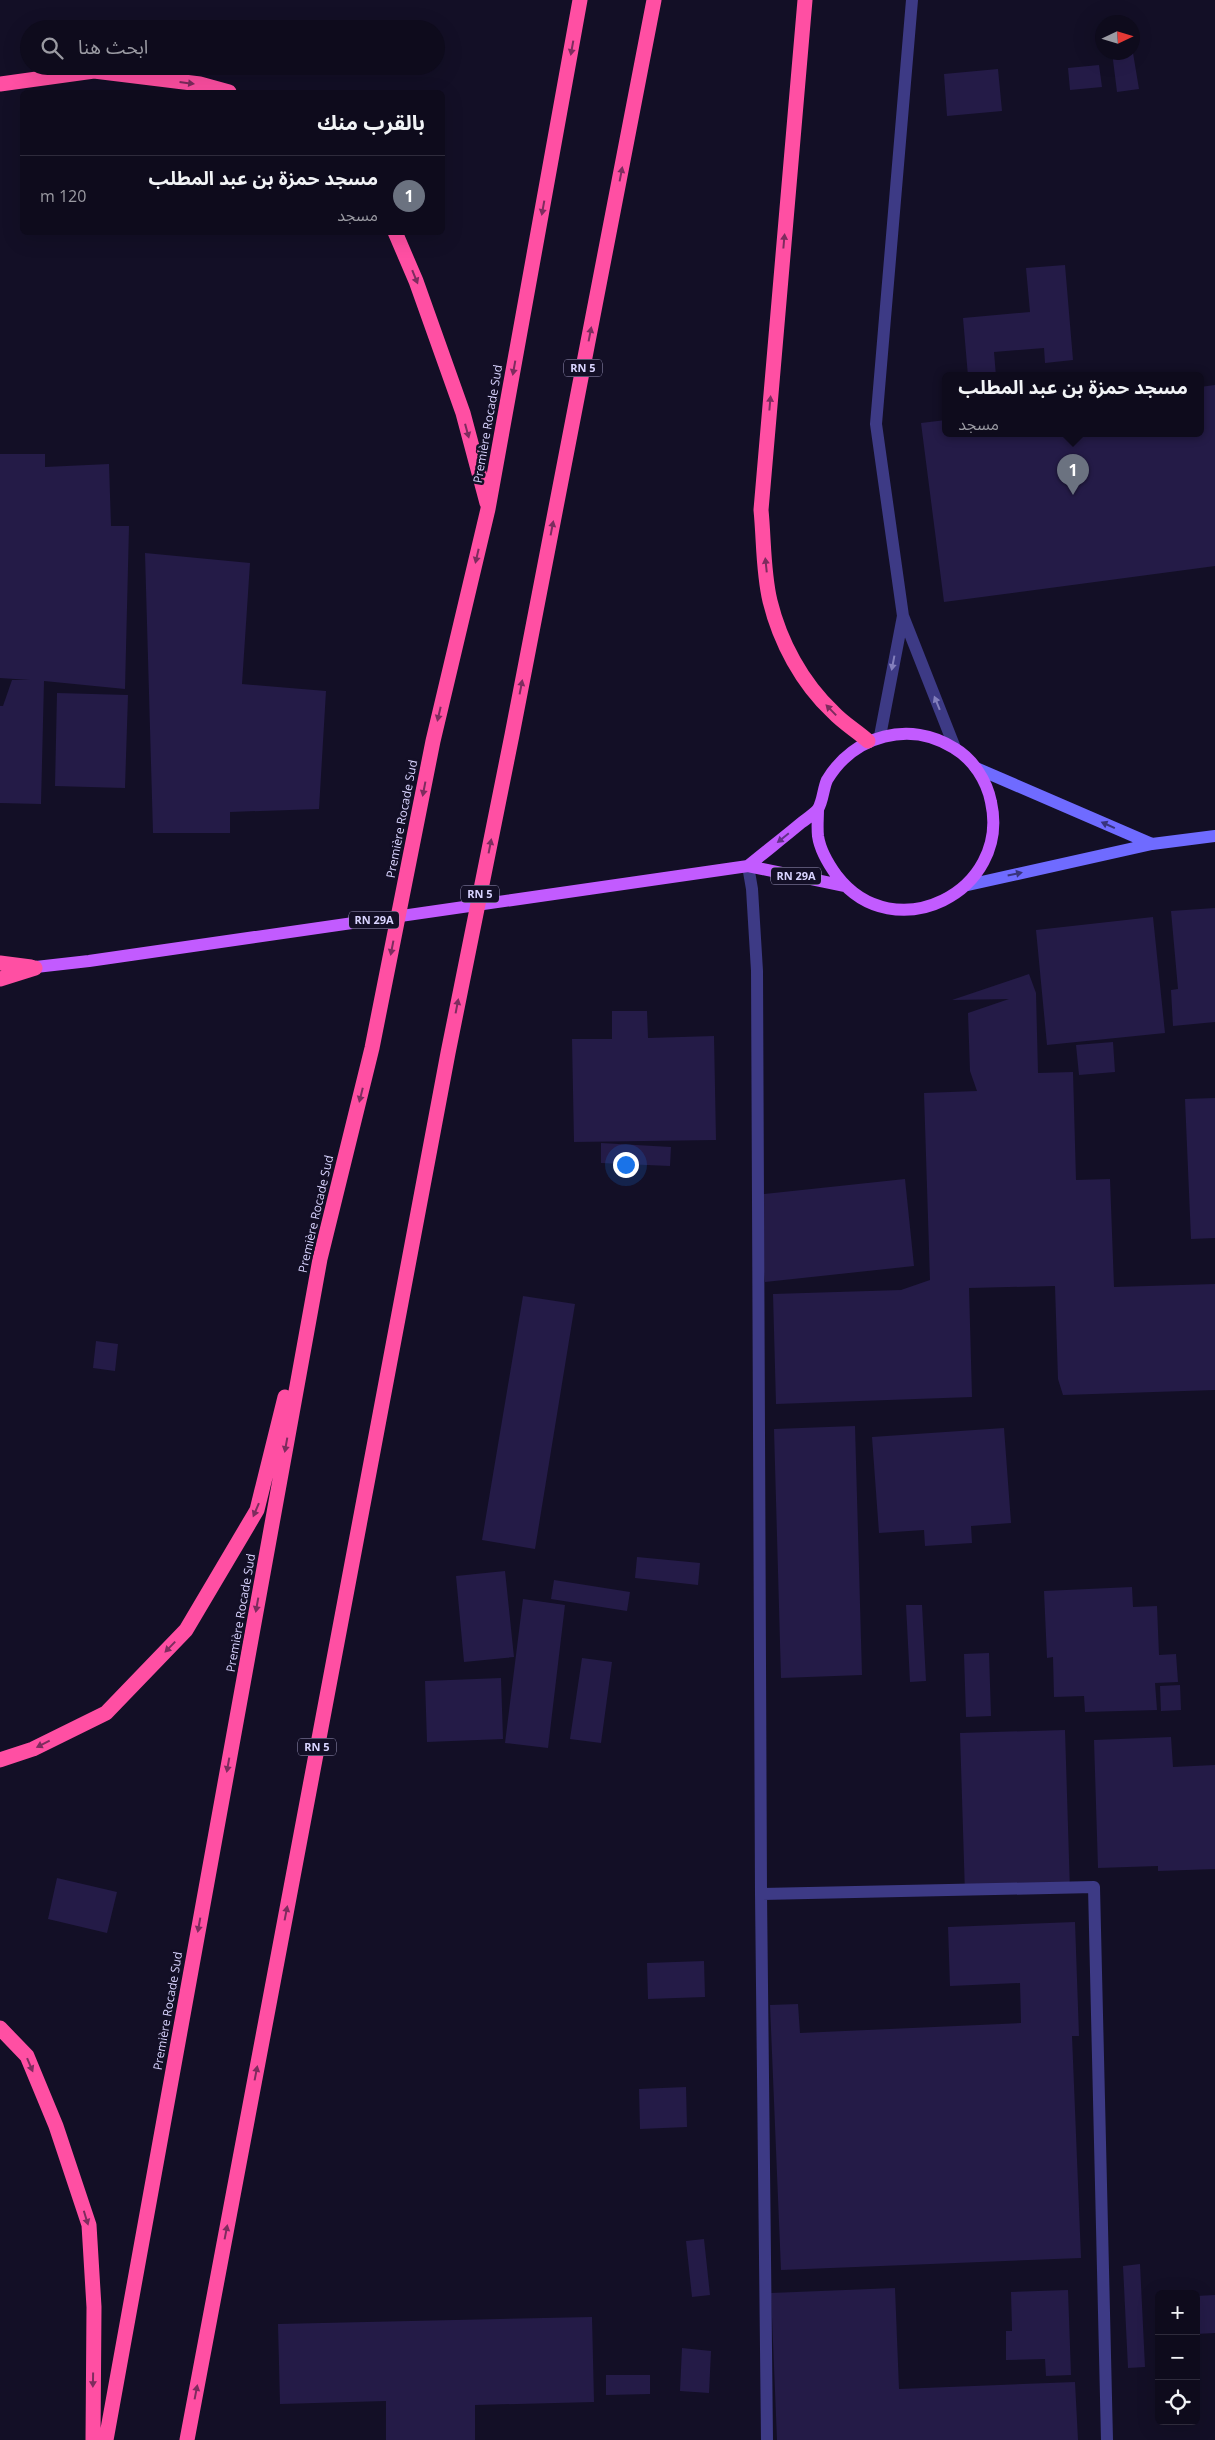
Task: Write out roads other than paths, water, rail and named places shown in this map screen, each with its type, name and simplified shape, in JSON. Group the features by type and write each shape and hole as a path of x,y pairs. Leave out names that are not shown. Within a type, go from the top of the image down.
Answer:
{"highway":[{"name":"Première Rocade Sud","path":"106,2440 320,1259 372,1048 433,741 488,509 580,0"},
{"name":"RN 5","path":"187,2440 448,1053 512,735 654,0"},
{"path":"805,0 761,510 765,557 770,600 783,641 804,679 832,712 874,739"},
{"path":"0,84 65,75"},
{"path":"127,75 200,84 222,90"},
{"path":"396,235 416,281 462,414 488,509"},
{"path":"0,963 35,968"},
{"path":"0,979 35,968"},
{"path":"0,1760 34,1749 106,1712 186,1630 257,1510 320,1259"},
{"path":"0,2028 27,2056 56,2126 88,2225 94,2307 93,2440"}],"main road":[{"path":"906,733 931,736 955,748 976,768 989,790 994,815 992,840 983,864 968,885 946,901 920,909 893,909 867,902 845,886 828,864 818,837 818,809 827,781 845,758 874,739 906,733"},
{"path":"976,768 1152,844"},
{"name":"RN 29A","path":"748,866 818,809"},
{"path":"968,885 1152,844 1215,836"},
{"name":"RN 29A","path":"0,970 35,968 748,866 845,886"}],"street":[{"path":"912,0 876,424 902,616 955,748"},
{"path":"874,739 902,616"},
{"path":"748,866 752,889 757,972 761,1894 767,2440"},
{"path":"761,1894 1094,1887 1107,2440"}],"place":[{"name":"مسجد حمزة بن عبد المطلب","path":"1073,495"}]}
